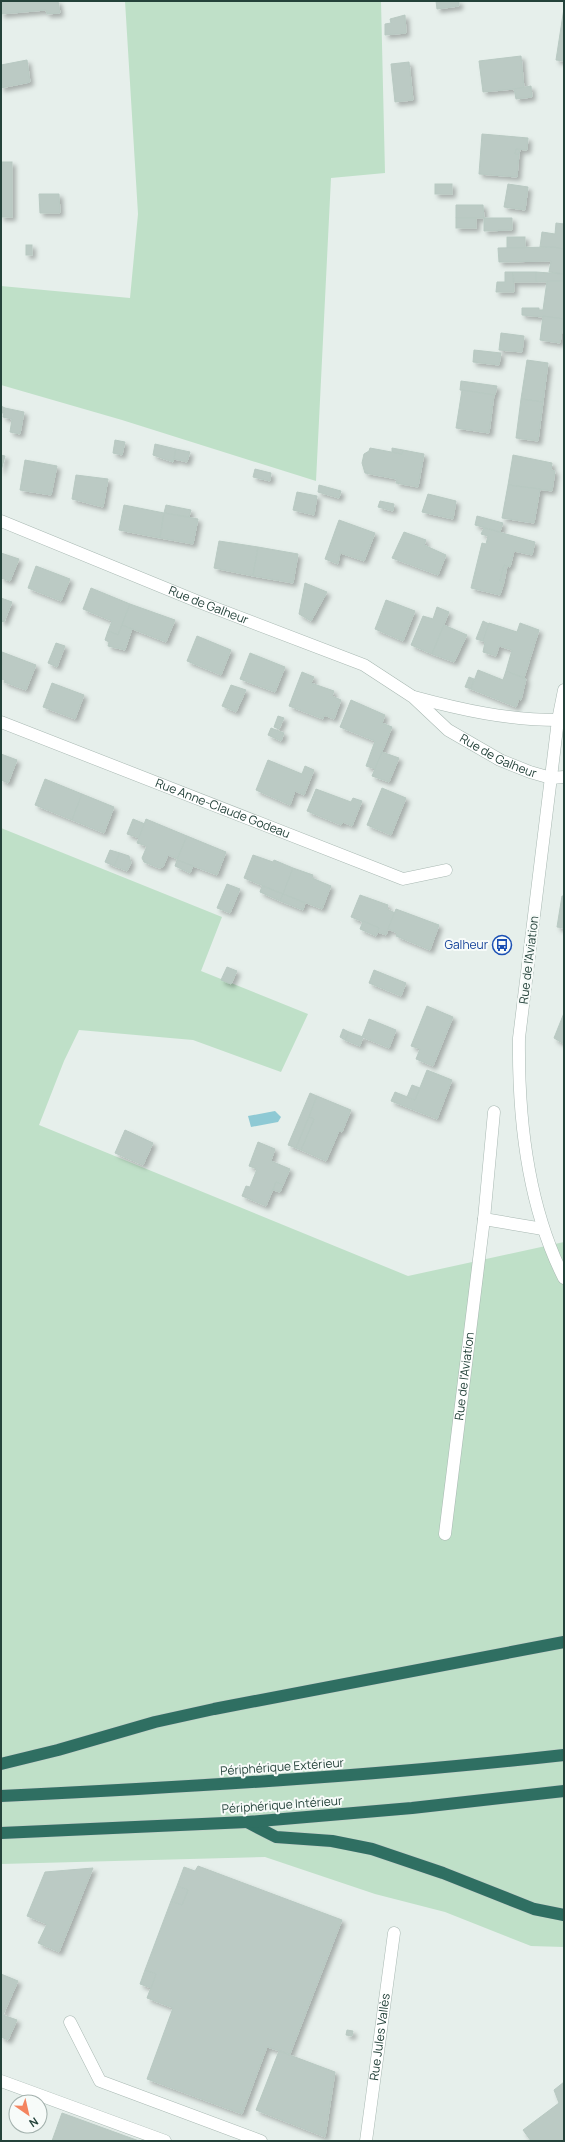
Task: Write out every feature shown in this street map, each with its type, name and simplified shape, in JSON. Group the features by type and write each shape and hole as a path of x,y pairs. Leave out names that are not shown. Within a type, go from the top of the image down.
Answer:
{"highway":[{"path":"1,1764 58,1750 155,1722 214,1709 564,1642"},
{"name":"Périphérique Extérieur","path":"1,1796 240,1784 361,1775 564,1755"},
{"name":"Périphérique Intérieur","path":"1,1833 247,1822 412,1808 564,1791"},
{"path":"247,1822 276,1837 332,1841 372,1849 436,1871 534,1909 564,1915"}],"street":[{"name":"Rue de Galheur","path":"1,521 199,602 364,665 413,697 448,730 500,760 530,772 551,778"},
{"name":"Rue de l'Aviation","path":"564,690 561,722 551,778 519,1038 518,1079 528,1161 543,1229 564,1278"},
{"name":"Rue de Galheur","path":"413,697 462,710 515,719 561,722"},
{"name":"Rue Anne-Claude Godeau","path":"1,722 403,879 446,870"},
{"path":"551,778 564,777"},
{"name":"Rue de l'Aviation","path":"445,1534 484,1219 494,1112"},
{"path":"484,1219 543,1229"},
{"name":"Rue Jules Vallès","path":"366,2141 394,1933"},
{"path":"70,2022 100,2081 261,2141"},
{"path":"1,2081 165,2141"}],"green space":[{"path":"125,1 381,1 385,173 331,178 316,481 122,420 1,385 1,286 130,298 138,214"},
{"path":"1,828 222,917 201,971 308,1014 281,1072 193,1040 79,1030 64,1061 39,1125 408,1276 564,1242 564,1947 531,1946 445,1912 375,1894 265,1857 1,1864"}],"water":[{"path":"275,1111 281,1117 278,1122 251,1127 248,1116"}],"building":[{"path":"1,1 58,1 60,13 47,14 46,10 1,14"},
{"path":"436,1 459,1 459,6 437,9"},
{"path":"564,8 564,61 556,60"},
{"path":"405,15 406,33 385,35 385,24 391,23 390,19"},
{"path":"521,56 524,88 483,92 479,61"},
{"path":"27,60 30,82 1,88 1,65"},
{"path":"409,62 413,100 395,102 391,64"},
{"path":"531,86 532,97 516,99 514,89"},
{"path":"482,134 528,138 527,150 516,149 515,154 519,154 517,177 479,174"},
{"path":"516,149 520,150 519,154 515,154"},
{"path":"1,162 12,162 12,217 1,217"},
{"path":"435,184 452,184 452,194 435,194"},
{"path":"508,184 528,187 525,210 504,207"},
{"path":"39,194 59,194 60,213 40,213"},
{"path":"456,205 483,205 484,218 456,218"},
{"path":"456,218 476,218 476,228 456,228"},
{"path":"484,218 512,218 512,230 484,231"},
{"path":"556,223 564,224 564,249 540,247 542,232 555,234"},
{"path":"507,237 525,237 525,248 507,248"},
{"path":"26,245 32,245 32,255 26,255"},
{"path":"553,247 564,249 564,274 549,272 551,261 499,262 498,248"},
{"path":"505,272 513,272 514,292 496,292 497,282 505,282"},
{"path":"513,272 536,272 536,282 514,282"},
{"path":"536,272 564,274 564,281 536,282"},
{"path":"547,281 564,281 564,319 522,315 522,308 539,308 539,310 543,310"},
{"path":"543,316 564,319 560,343 540,340"},
{"path":"501,333 524,336 522,352 499,350"},
{"path":"474,350 501,353 499,365 473,362"},
{"path":"527,360 548,363 543,402 521,399"},
{"path":"461,381 497,386 495,395 460,390"},
{"path":"462,390 494,395 489,433 456,428"},
{"path":"521,399 543,402 538,441 516,438"},
{"path":"1,406 5,408 4,413 1,413"},
{"path":"5,408 24,412 20,434 10,432 12,419 3,417"},
{"path":"115,440 125,442 122,455 113,453"},
{"path":"155,444 176,449 173,462 153,455"},
{"path":"370,448 402,454 403,450 424,454 418,487 396,483 397,479 365,473 362,463 364,454 369,451"},
{"path":"392,448 403,450 402,454 392,452"},
{"path":"176,449 190,452 187,462 174,459"},
{"path":"1,455 5,456 1,471"},
{"path":"513,455 552,463 551,470 555,471 552,491 508,485"},
{"path":"25,460 57,466 51,495 20,490"},
{"path":"255,469 271,473 270,481 253,477"},
{"path":"76,475 108,479 103,507 72,499"},
{"path":"319,485 341,491 339,498 318,492"},
{"path":"508,485 540,489 534,523 502,518"},
{"path":"297,492 317,496 314,515 293,510"},
{"path":"428,494 456,501 453,519 422,512"},
{"path":"380,501 394,504 393,511 378,507"},
{"path":"124,505 164,513 160,538 119,530"},
{"path":"166,505 191,510 189,517 164,513"},
{"path":"164,513 198,519 193,544 160,538"},
{"path":"477,516 503,523 500,532 475,525"},
{"path":"339,520 375,533 364,561 340,553 338,564 325,559"},
{"path":"484,528 535,542 532,555 514,551 510,567 504,565 500,581 504,582 500,595 471,588 482,543 486,544 488,536 481,534"},
{"path":"404,532 426,540 424,545 446,555 438,575 392,558"},
{"path":"219,541 258,547 253,576 214,568"},
{"path":"258,547 298,554 293,583 253,576"},
{"path":"1,553 19,559 10,581 1,578"},
{"path":"504,565 507,566 504,582 500,581"},
{"path":"36,566 70,579 61,601 28,588"},
{"path":"305,583 327,592 311,621 299,614"},
{"path":"91,588 130,604 118,635 108,631 112,621 83,609"},
{"path":"1,598 12,602 4,622 1,621"},
{"path":"386,600 415,611 403,641 375,629"},
{"path":"130,604 175,620 166,642 122,625"},
{"path":"437,607 449,612 432,654 411,645 423,616 433,619"},
{"path":"483,621 489,624 483,641 476,639"},
{"path":"489,623 517,632 520,623 539,630 524,678 506,671 512,650 499,646 496,656 483,652 485,642 483,641"},
{"path":"122,625 132,629 125,650 108,646 109,642 105,640 108,631 118,635"},
{"path":"444,625 467,635 454,662 432,654"},
{"path":"197,636 231,650 221,675 187,661"},
{"path":"56,643 65,646 57,667 48,663"},
{"path":"2,652 36,665 26,690 4,682 5,680 1,679"},
{"path":"250,653 285,667 275,692 240,679"},
{"path":"478,670 503,680 506,671 526,679 521,700 519,699 516,707 471,689"},
{"path":"302,672 314,677 311,683 334,691 332,696 341,700 334,719 324,715 323,719 289,706"},
{"path":"469,677 474,679 471,689 465,687"},
{"path":"52,683 84,695 75,719 43,707"},
{"path":"231,685 246,690 236,712 222,706"},
{"path":"351,700 385,715 382,723 392,727 375,769 366,766 375,741 340,727"},
{"path":"278,716 284,718 279,729 274,727"},
{"path":"271,728 284,733 281,741 268,735"},
{"path":"382,752 399,758 389,782 372,776"},
{"path":"1,754 17,760 8,783 1,780"},
{"path":"268,760 302,774 305,766 314,770 304,795 295,791 290,805 256,790"},
{"path":"45,779 82,794 72,820 35,805"},
{"path":"382,788 406,798 391,835 367,825"},
{"path":"316,789 351,802 353,798 362,801 352,826 343,822 341,825 307,811"},
{"path":"82,794 114,807 104,833 72,820"},
{"path":"133,819 145,824 139,838 127,834"},
{"path":"146,819 187,836 177,859 168,855 163,867 159,868 144,862 142,858 147,846 137,843"},
{"path":"187,836 226,852 217,875 177,860"},
{"path":"110,850 120,853 114,866 105,862"},
{"path":"120,853 129,856 131,863 127,871 114,866"},
{"path":"253,855 273,862 274,860 293,868 283,894 244,878"},
{"path":"177,860 193,866 190,873 175,866"},
{"path":"293,868 313,875 312,878 331,886 322,909 283,894"},
{"path":"227,884 240,889 230,913 217,908"},
{"path":"262,886 283,894 280,901 260,892"},
{"path":"283,894 305,903 303,910 280,901"},
{"path":"360,895 388,905 387,909 395,913 386,935 377,932 379,928 351,917"},
{"path":"562,896 564,896 564,928 557,927"},
{"path":"396,909 439,925 430,950 396,936 397,933 388,929"},
{"path":"363,921 379,928 376,936 360,929"},
{"path":"227,967 237,971 231,984 221,980"},
{"path":"374,970 406,983 401,996 369,983"},
{"path":"427,1006 453,1017 433,1066 416,1059 420,1049 411,1046"},
{"path":"564,1013 564,1044 554,1038"},
{"path":"369,1019 396,1030 389,1048 362,1037"},
{"path":"343,1029 349,1032 345,1040 340,1037"},
{"path":"349,1032 363,1037 360,1046 345,1040"},
{"path":"427,1070 452,1080 437,1119 391,1101 395,1092 415,1100"},
{"path":"412,1085 420,1088 415,1100 407,1097"},
{"path":"310,1093 317,1096 296,1148 288,1145"},
{"path":"317,1096 351,1110 342,1132 339,1131 326,1161 301,1150 314,1119 309,1117"},
{"path":"309,1117 314,1119 301,1150 296,1148"},
{"path":"125,1130 153,1143 143,1165 115,1153"},
{"path":"258,1142 275,1149 271,1161 290,1169 283,1185 276,1182 266,1206 242,1196 246,1186 250,1187 257,1169 249,1166"},
{"path":"276,1182 283,1185 280,1192 273,1190"},
{"path":"198,1866 342,1920 290,2054 267,2047 242,2114 147,2079 173,2008 147,1998 156,1974 145,1970 171,1901 182,1905 188,1890 177,1886 184,1867 195,1871"},
{"path":"93,1868 59,1952 38,1943 47,1924 27,1916 45,1872"},
{"path":"177,1886 188,1890 182,1905 171,1901"},
{"path":"145,1970 156,1974 151,1988 140,1984"},
{"path":"1,1974 18,1981 3,2015 17,2020 8,2040 1,2037"},
{"path":"347,2030 353,2031 352,2036 346,2035"},
{"path":"279,2051 335,2072 325,2137 256,2110"},
{"path":"564,2082 564,2141 531,2141 523,2130 559,2103 554,2090"},
{"path":"62,2113 139,2141 52,2141"}],"place":[{"name":"Galheur","path":"502,945"}]}
